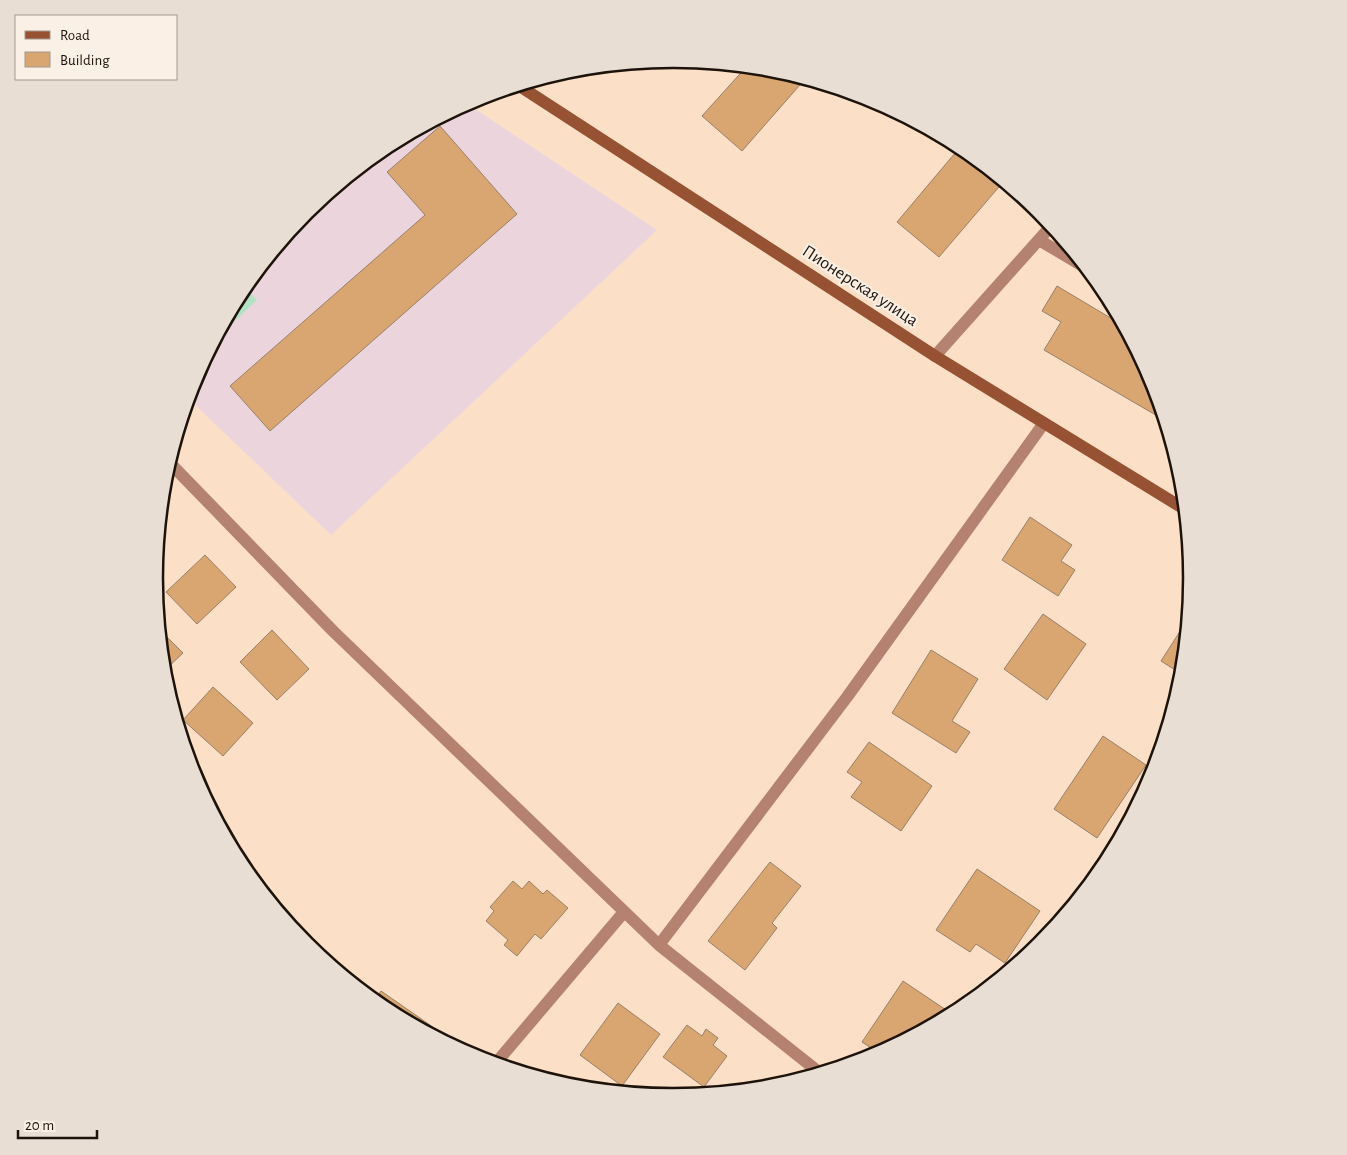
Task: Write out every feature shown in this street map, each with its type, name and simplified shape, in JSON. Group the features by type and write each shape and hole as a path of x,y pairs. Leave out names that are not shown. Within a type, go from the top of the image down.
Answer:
{"street":[{"name":"Пионерская улица","path":"526,90 935,356 1178,505"},
{"path":"935,356 1047,231"},
{"path":"1039,240 1072,259"},
{"path":"658,945 847,697 1044,423"},
{"path":"175,469 332,631 658,945 814,1067"},
{"path":"501,1057 624,912"}],"shaded area":[{"path":"474,108 657,230 331,535 194,404 202,382 232,322 249,294 290,241 337,194 390,153 448,120"}],"green space":[{"path":"250,293 257,300 230,326"}],"building":[{"path":"741,72 801,84 742,151 702,116"},
{"path":"440,126 517,214 270,431 230,386 425,215 387,172"},
{"path":"956,152 1000,186 939,257 897,222"},
{"path":"1057,286 1114,320 1145,382 1156,415 1044,350 1061,322 1042,311"},
{"path":"1030,517 1072,545 1061,561 1075,570 1058,596 1002,560"},
{"path":"205,555 236,587 197,624 166,592"},
{"path":"1043,614 1086,644 1047,700 1004,669"},
{"path":"272,630 309,669 277,700 240,662"},
{"path":"1180,631 1175,670 1161,661"},
{"path":"167,637 183,653 171,664"},
{"path":"931,650 978,679 952,721 970,732 956,753 892,713"},
{"path":"213,687 253,723 223,756 185,722 184,719"},
{"path":"1103,736 1146,765 1097,838 1054,809"},
{"path":"869,742 932,786 901,831 851,797 862,782 847,772"},
{"path":"770,862 801,886 772,923 777,928 745,970 708,941"},
{"path":"977,869 1040,911 1005,963 976,944 970,952 936,930"},
{"path":"513,881 522,889 529,881 543,894 547,890 568,908 541,939 535,934 517,956 504,945 508,940 486,921 494,911 490,907"},
{"path":"903,981 945,1009 871,1048 862,1042"},
{"path":"381,991 432,1027 390,1002 379,994"},
{"path":"618,1003 660,1034 623,1084 619,1084 580,1055"},
{"path":"687,1025 702,1036 706,1029 718,1038 713,1045 727,1056 703,1086 663,1057"}]}
